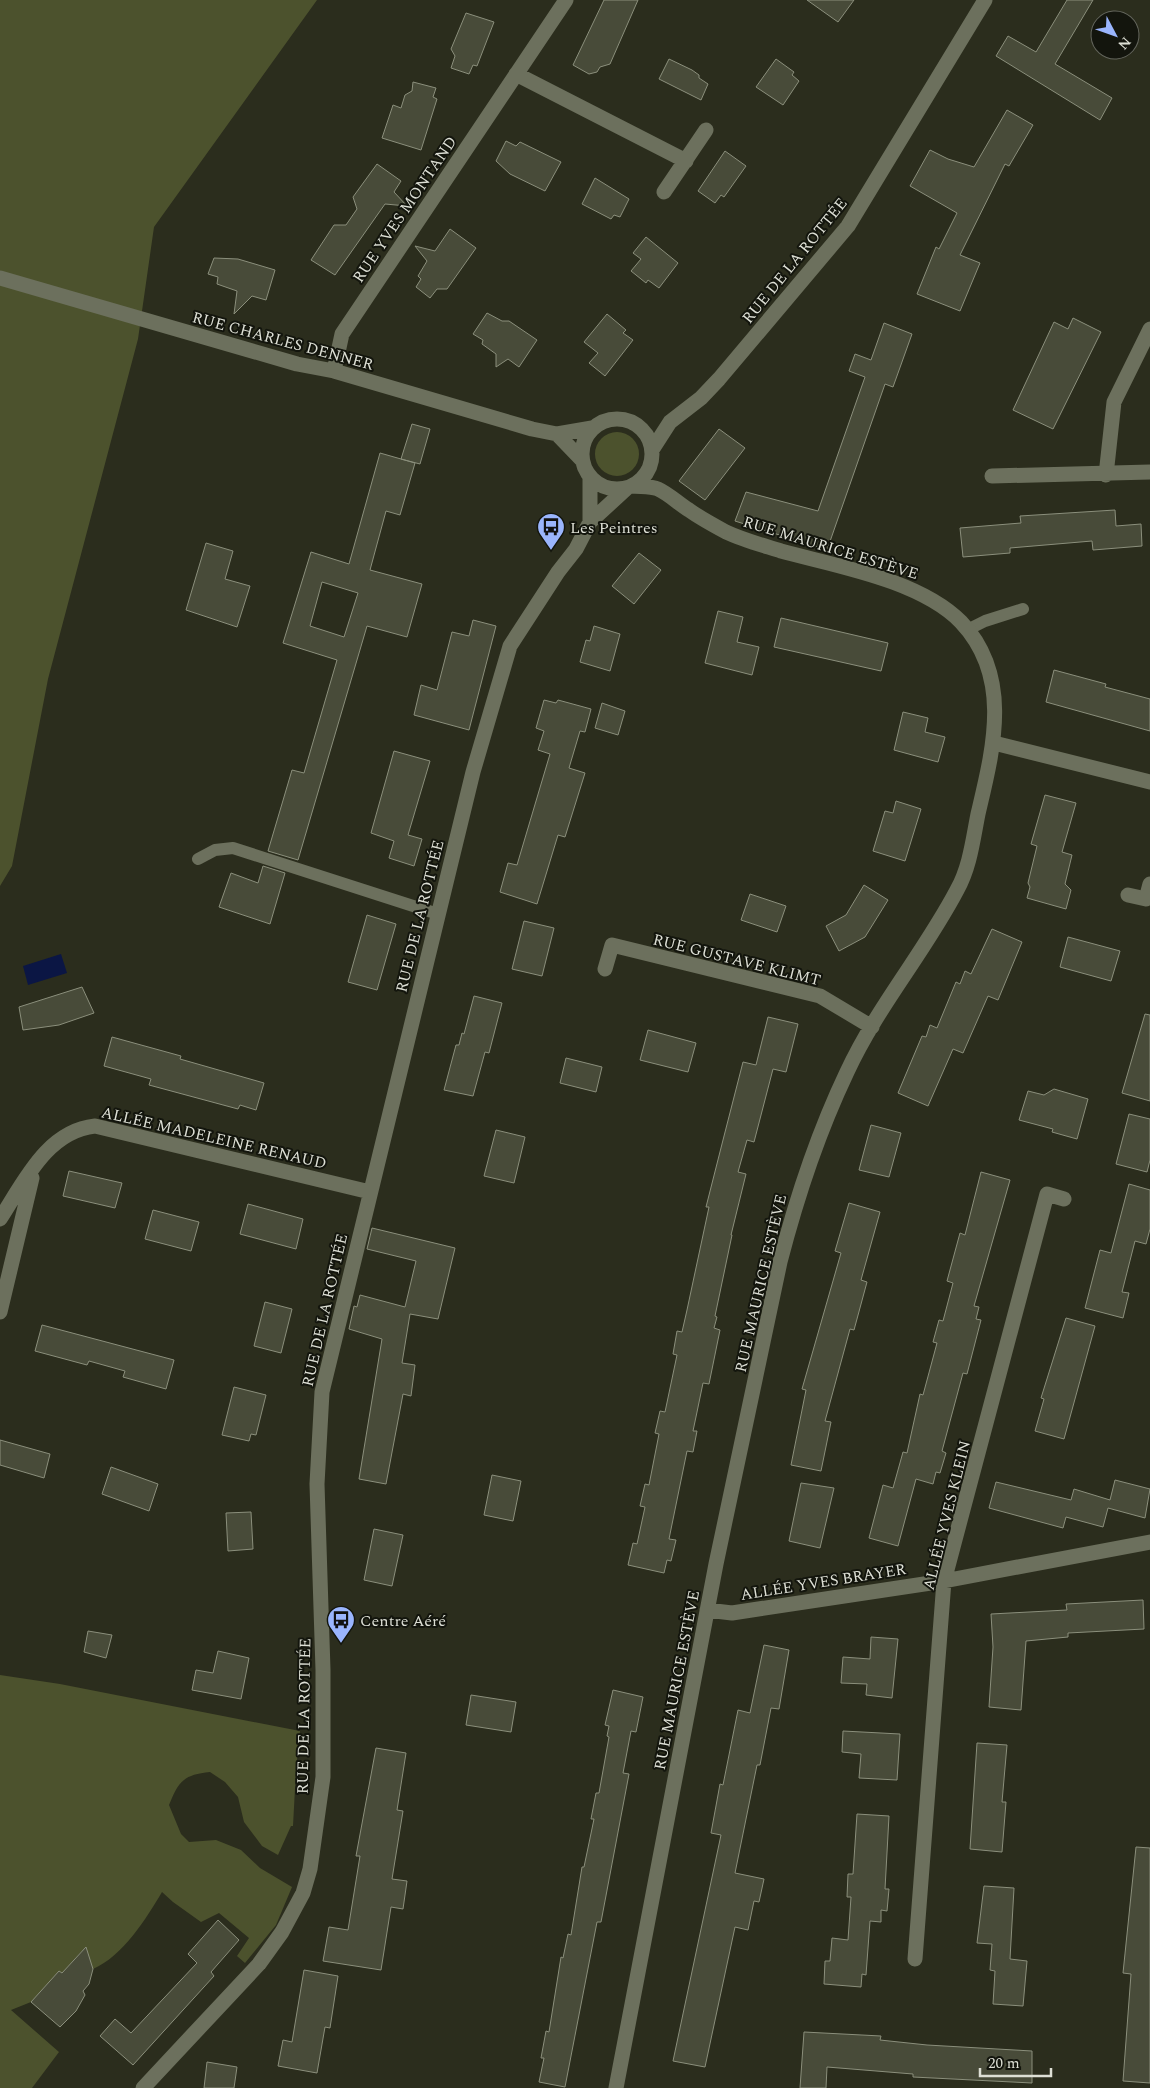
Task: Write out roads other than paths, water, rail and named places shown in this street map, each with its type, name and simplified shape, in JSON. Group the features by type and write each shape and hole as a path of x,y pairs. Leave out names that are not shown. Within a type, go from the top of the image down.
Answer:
{"street":[{"name":"RUE YVES MONTAND","path":"334,371 342,334 566,0"},
{"name":"RUE DE LA ROTTÉE","path":"652,456 670,422 701,398 720,379 848,226 985,0"},
{"path":"516,74 686,161"},
{"path":"664,192 706,130"},
{"name":"RUE CHARLES DENNER","path":"0,278 297,364 334,371 557,434 592,428"},
{"path":"1106,475 1114,402 1150,329"},
{"path":"582,460 582,448 586,438 592,428 602,422 614,419 626,420 637,424 670,422"},
{"path":"557,434 582,460 590,477 606,488 657,488 650,440 637,424"},
{"path":"629,487 641,480 652,456"},
{"path":"992,476 1106,475 1150,472"},
{"name":"RUE DE LA ROTTÉE","path":"590,477 590,522"},
{"name":"RUE DE LA ROTTÉE","path":"143,2088 258,1964 282,1932 303,1892 310,1869 323,1777 323,1670 316,1484 322,1392 473,772 510,646 558,572 576,549 590,522 629,487"},
{"name":"RUE MAURICE ESTÈVE","path":"616,2088 707,1610 791,1217 809,1163 841,1085 872,1027 958,889 966,868 994,743 996,706 984,660 967,630 941,605 915,591 746,541 691,512 657,488"},
{"path":"994,743 1150,781"},
{"path":"1128,894 1146,899 1150,884"},
{"name":"RUE GUSTAVE KLIMT","path":"605,969 612,945 820,996 872,1027"},
{"name":"ALLÉE MADELEINE RENAUD","path":"0,1219 34,1167 50,1147 64,1135 80,1127 95,1126 370,1192"},
{"name":"ALLÉE MADELEINE RENAUD","path":"0,1312 34,1167"},
{"name":"ALLÉE YVES KLEIN","path":"915,1959 944,1581 1047,1194 1064,1199"},
{"name":"ALLÉE YVES BRAYER","path":"707,1610 732,1613 944,1581 1150,1542"}],"lane":[{"path":"967,630 985,621 1023,609"},
{"path":"198,859 215,850 233,848 438,914"}],"place":[{"name":"Les Peintres","path":"551,551"},
{"name":"Centre Aéré","path":"341,1644"}]}
